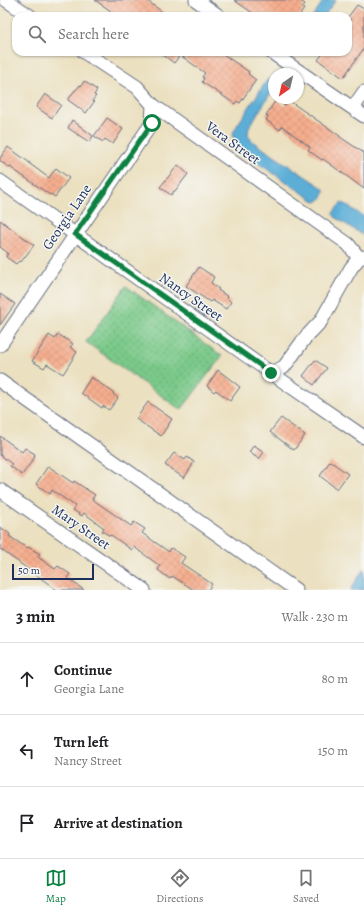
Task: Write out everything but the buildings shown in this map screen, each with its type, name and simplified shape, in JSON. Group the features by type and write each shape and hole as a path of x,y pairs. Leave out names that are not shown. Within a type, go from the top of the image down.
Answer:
{"street":[{"path":"6,0 24,12"},
{"path":"196,0 213,12"},
{"name":"Vera Street","path":"90,56 137,87 153,105 348,244 362,258"},
{"path":"278,56 364,116"},
{"path":"353,108 364,92"},
{"name":"Georgia Lane","path":"0,345 152,123 153,105"},
{"name":"Nancy Street","path":"0,181 364,437"},
{"path":"271,373 284,367 321,321 351,268 362,258"},
{"path":"0,380 296,590"},
{"name":"Mary Street","path":"0,490 144,590"}],"green space":[{"path":"126,286 222,356 181,410 86,342"}],"water":[{"path":"324,0 336,0 327,12 316,12"},
{"path":"267,80 268,97 249,127 248,134 251,140 323,188 325,191 324,194 317,202 255,161 236,143 233,138 233,133 238,124"},
{"path":"341,203 345,204 364,217 364,236 335,217 333,213"},
{"path":"364,569 364,590 351,590 352,587"}],"route":[{"path":"152,123 75,234 271,373"}]}
